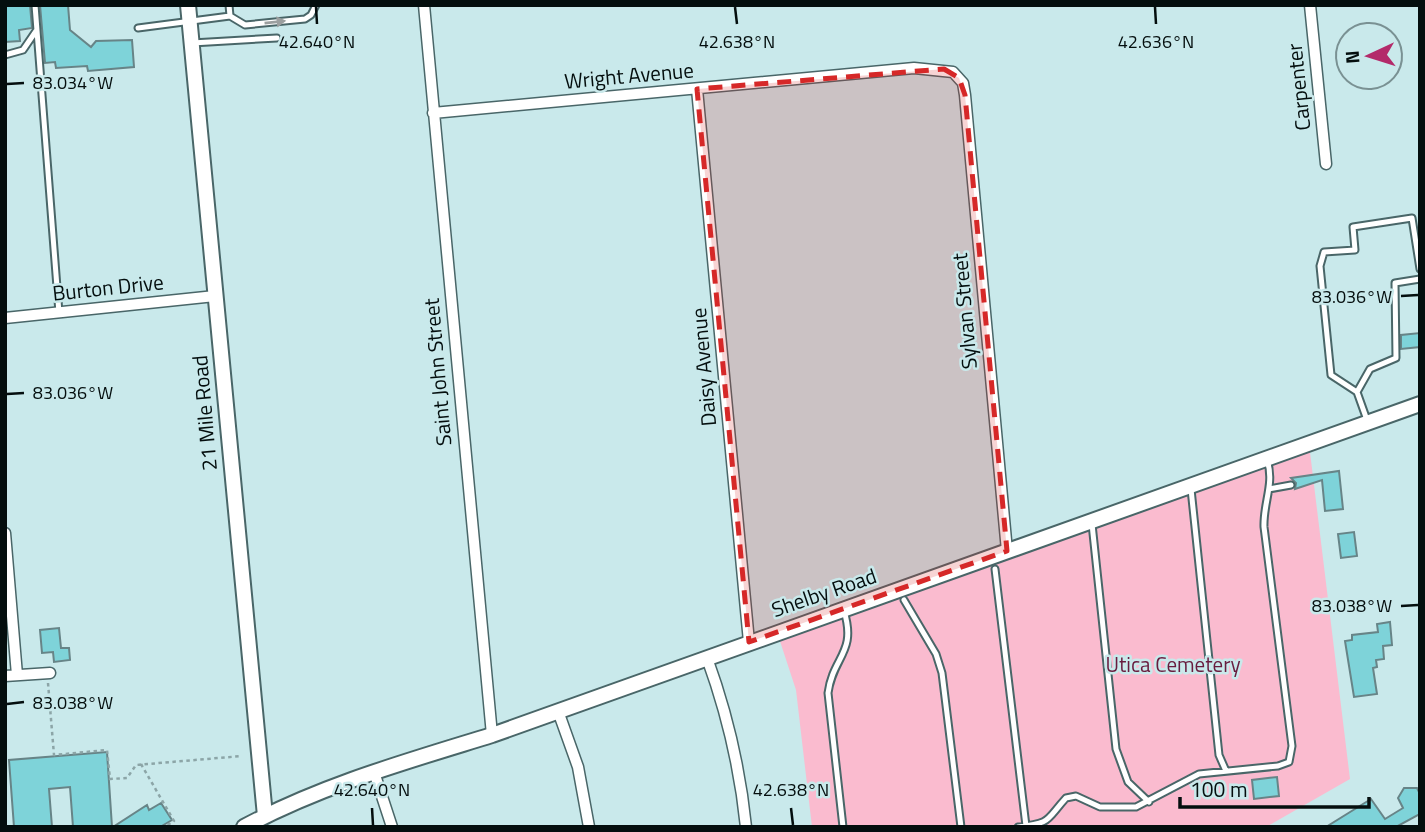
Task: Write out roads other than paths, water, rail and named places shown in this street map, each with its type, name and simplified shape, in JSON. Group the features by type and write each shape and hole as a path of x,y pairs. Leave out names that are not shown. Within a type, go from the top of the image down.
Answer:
{"street":[{"name":"21 Mile Road","path":"188,5 265,816"},
{"name":"Saint John Street","path":"424,5 492,735"},
{"name":"Carpenter","path":"1310,5 1326,164"},
{"name":"Wright Avenue","path":"433,113 914,68 953,72"},
{"name":"Sylvan Street","path":"953,72 963,83 965,95 1007,551"},
{"name":"Daisy Avenue","path":"697,89 749,642"},
{"name":"Burton Drive","path":"5,318 215,296"},
{"name":"Shelby Road","path":"244,827 374,772 492,735 1420,404"},
{"path":"5,533 17,675"},
{"path":"707,658 730,728 740,773 746,827"},
{"path":"5,676 49,677"},
{"path":"558,711 578,767 589,827"},
{"path":"374,772 392,827"}],"lane":[{"path":"35,5 59,313"},
{"path":"229,5 230,16"},
{"path":"138,28 230,16 244,25 305,19 312,15 316,5"},
{"path":"5,55 23,50 37,28"},
{"path":"192,43 277,38"},
{"path":"1368,423 1357,392 1331,375 1320,266 1324,251 1355,250 1353,227 1412,218 1420,269"},
{"path":"1357,392 1370,369 1396,358 1395,283 1420,279"},
{"path":"1018,827 1042,824 1053,817 1066,798 1076,796 1100,807 1119,809 1149,802 1199,774 1278,766 1289,762 1292,756 1264,527 1263,505 1272,479 1266,459"},
{"path":"1269,489 1291,485"},
{"path":"1191,486 1219,755 1226,771"},
{"path":"1092,521 1116,749 1128,782 1149,802"},
{"path":"995,569 1026,826"},
{"path":"904,600 936,654 942,673 961,827"},
{"path":"843,608 850,632 847,649 830,677 828,693 843,827"}],"park label":[{"name":"Utica Cemetery","path":"1173,665"}]}
